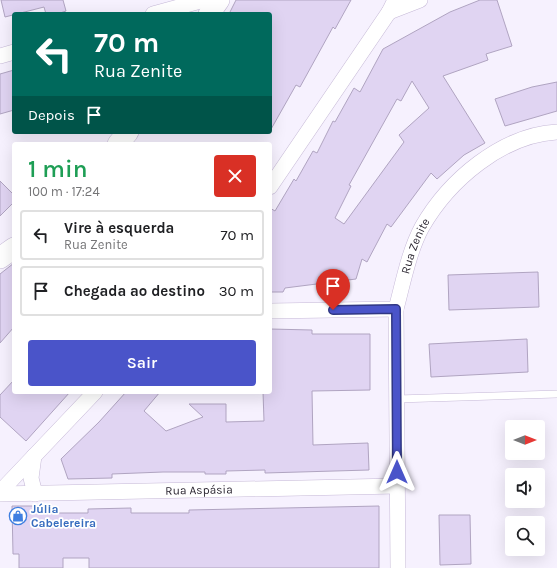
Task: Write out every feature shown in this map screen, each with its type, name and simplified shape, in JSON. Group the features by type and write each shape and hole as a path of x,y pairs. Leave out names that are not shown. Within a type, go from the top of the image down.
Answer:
{"street":[{"path":"160,12 204,0"},
{"path":"210,12 219,0"},
{"path":"272,184 392,6 420,0"},
{"path":"0,56 12,53"},
{"name":"Rua Zenite","path":"398,568 396,309 407,268 422,228 444,196 468,172 491,154 541,133 557,132"},
{"path":"120,142 126,134"},
{"path":"0,258 12,249"},
{"path":"272,311 396,309"},
{"path":"0,493 93,394"},
{"path":"34,456 30,478 35,494"},
{"name":"Rua Aspásia","path":"0,493 35,494 397,486"}],"lane":[{"path":"397,399 557,394"}],"building":[{"path":"1,0 63,0 66,11 45,12 44,7 24,12 12,12 12,15 5,17"},
{"path":"236,0 351,0 335,29 333,27 300,87 296,85 272,127 272,12 230,12"},
{"path":"480,0 497,0 512,46 486,54 488,60 443,76 485,143 464,155 437,179 431,173 391,227 387,224 367,262 362,259 356,279 285,288 283,292 272,292 272,209 275,211 294,179 296,181 313,151 317,153 333,121 335,122 354,88 360,92 383,49 450,12","holes":["412,81 429,108 399,135 404,142 344,224 335,218 351,186 349,185 397,99 401,101"]},
{"path":"12,71 12,111 0,114 0,74"},
{"path":"557,82 557,111 505,126 495,99 532,87"},
{"path":"0,181 12,193 12,204 0,216"},
{"path":"12,265 12,329 0,343 0,274"},
{"path":"538,272 539,307 449,310 448,275"},
{"path":"272,329 312,330 312,334 370,334 370,390 312,391 313,445 368,443 369,470 265,473 265,470 226,471 226,474 205,474 205,472 163,472 112,474 112,478 68,479 61,459 99,422 124,394 158,394 144,411 166,431 203,417 189,404 226,404 226,422 264,421 263,394 272,394"},
{"path":"527,339 528,372 431,377 429,344"},
{"path":"12,382 12,394 68,394 26,441 0,417 0,395"},
{"path":"12,506 46,506 46,513 88,513 88,509 131,508 131,513 189,513 189,510 379,506 379,568 89,568 89,558 63,558 63,568 19,568 19,554 13,554"},
{"path":"439,515 470,515 471,564 440,565"}],"place":[{"name":"Júlia Cabelereira","path":"18,516"}],"route":[{"path":"333,310 396,309 397,472"}]}
